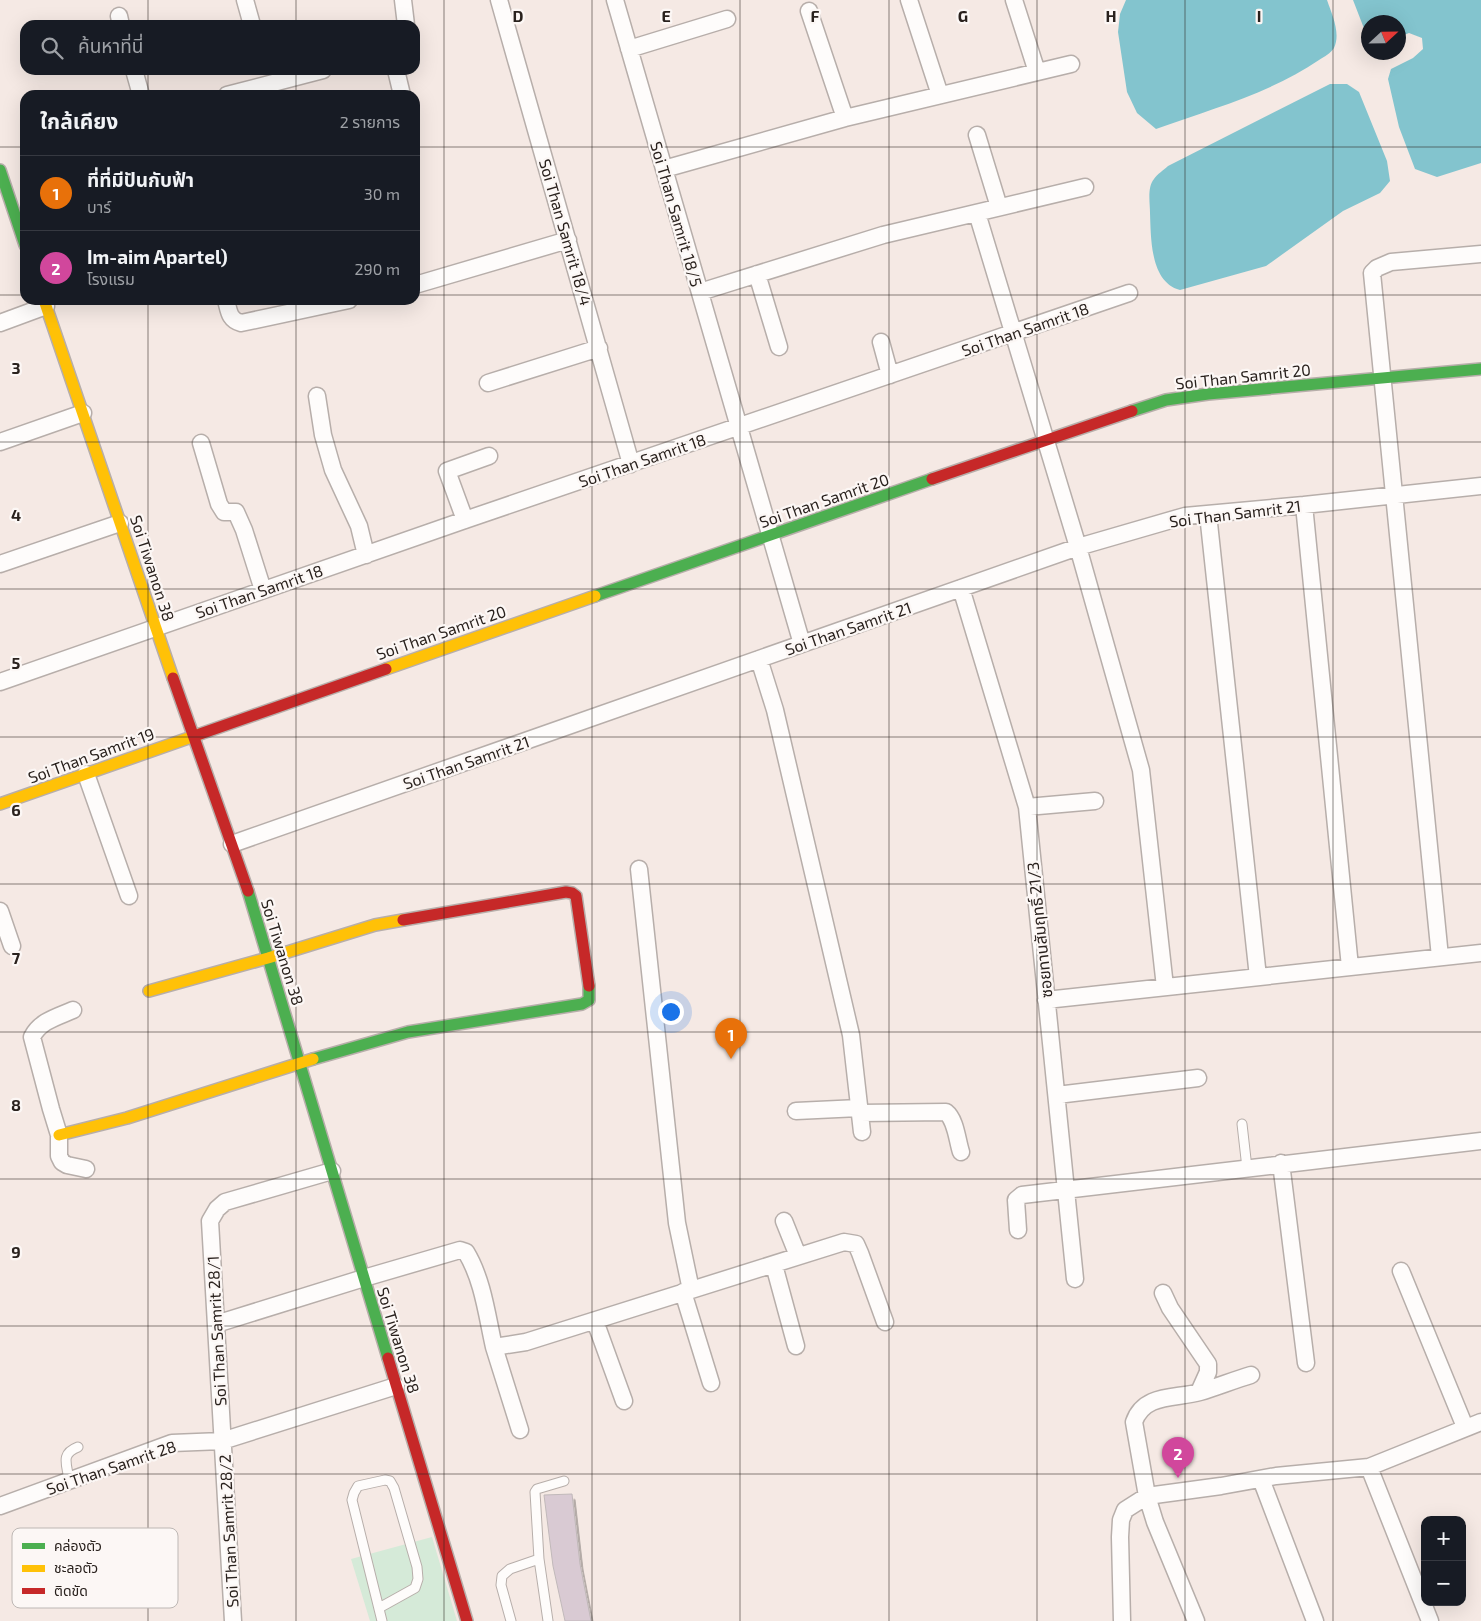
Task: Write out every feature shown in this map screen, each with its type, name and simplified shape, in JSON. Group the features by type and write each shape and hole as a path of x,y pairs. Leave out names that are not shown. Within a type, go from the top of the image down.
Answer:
{"street":[{"path":"246,0 251,20"},
{"path":"403,0 405,20"},
{"name":"Soi Than Samrit 18/4","path":"499,0 632,464"},
{"name":"Soi Than Samrit 18/5","path":"615,0 802,644"},
{"path":"909,0 940,95"},
{"path":"1014,0 1037,72"},
{"path":"809,11 845,118"},
{"path":"629,49 727,19"},
{"path":"664,169 845,118 1071,64"},
{"path":"135,75 140,90"},
{"path":"238,90 267,77 283,75"},
{"path":"397,75 401,90"},
{"path":"977,135 999,207"},
{"path":"0,170 4,201 20,233"},
{"path":"700,292 883,235 1085,187"},
{"path":"977,213 1078,547 1141,770 1164,987"},
{"path":"420,284 568,240"},
{"path":"1440,957 1384,379 1372,274 1377,268 1391,262 1481,254"},
{"path":"757,274 779,347"},
{"name":"Soi Than Samrit 18","path":"0,682 464,520 1129,293"},
{"path":"0,323 40,305"},
{"name":"Soi Tiwanon 38","path":"46,305 155,627 248,890 467,1621"},
{"path":"227,305 231,317 240,323 325,305"},
{"path":"881,342 890,375"},
{"path":"488,383 599,348"},
{"name":"Soi Than Samrit 20","path":"194,736 770,535 1166,400 1208,394 1481,369"},
{"path":"317,396 323,435 333,470 359,526 366,555"},
{"path":"0,442 83,413"},
{"path":"201,443 219,504 224,512 236,512 244,530 263,590"},
{"path":"464,520 447,471 488,456"},
{"name":"Soi Than Samrit 21","path":"232,844 1078,547 1164,521 1185,516 1481,486"},
{"path":"1304,505 1350,967"},
{"path":"1208,514 1258,977"},
{"path":"0,564 120,522"},
{"name":"ซอยทานสัมฤทธิ์ 21/3","path":"961,588 1027,807 1075,1279"},
{"path":"759,659 775,710 851,1035 862,1132"},
{"name":"Soi Than Samrit 19","path":"0,804 194,736"},
{"path":"86,774 129,896"},
{"path":"1027,807 1095,801"},
{"path":"639,868 677,1223 687,1291 711,1383"},
{"path":"59,1135 127,1118 300,1063 408,1032 582,1004 589,1000 590,994 576,896 566,892 375,925 149,992"},
{"path":"0,911 12,946"},
{"path":"1046,1000 1481,953"},
{"path":"73,1010 44,1022 36,1028 32,1037 59,1135 59,1156 62,1162 67,1165 86,1169"},
{"path":"1056,1095 1198,1078"},
{"path":"796,1111 946,1112 950,1115 953,1123 960,1152"},
{"path":"1018,1230 1016,1200 1022,1195 1481,1142"},
{"path":"1280,1164 1306,1363"},
{"name":"Soi Than Samrit 28/1","path":"222,1441 210,1221 217,1209 225,1202 332,1171"},
{"path":"784,1221 798,1256"},
{"path":"494,1347 526,1342 844,1242 856,1244 885,1322"},
{"path":"216,1324 460,1250 466,1252 484,1299 494,1347 520,1430"},
{"path":"774,1265 796,1346"},
{"path":"1122,1621 1121,1520 1125,1510 1147,1496 1260,1479 1369,1467 1477,1424 1401,1271"},
{"path":"1163,1293 1170,1308 1208,1364 1208,1372 1199,1392"},
{"path":"595,1320 624,1401"},
{"path":"1196,1621 1155,1522 1147,1496 1134,1422 1136,1414 1149,1404 1165,1397 1199,1392 1251,1375"},
{"name":"Soi Than Samrit 28","path":"0,1506 172,1443 222,1441 396,1386"},
{"name":"Soi Than Samrit 28/2","path":"222,1441 233,1621"},
{"path":"1369,1467 1430,1621"},
{"path":"1260,1479 1315,1621"}],"lane":[{"path":"1242,1124 1247,1168"},
{"path":"69,1480 66,1456 69,1450 78,1446"},
{"path":"379,1608 415,1588 418,1579 417,1567 394,1488 390,1481 386,1480 358,1486 352,1500 382,1621"},
{"path":"548,1621 539,1559 535,1492 537,1489 564,1481"},
{"path":"511,1621 501,1585 502,1576 510,1569 539,1559"}],"green space":[{"path":"432,1537 457,1621 370,1621 351,1559"}],"water":[{"path":"1126,0 1327,0 1335,24 1336,42 1334,48 1327,55 1281,82 1156,129 1137,113 1127,92 1118,32 1120,14"},
{"path":"1353,0 1481,0 1481,163 1437,177 1415,169 1399,127 1388,79 1391,69 1413,58 1423,49 1422,38 1409,33 1406,34 1406,15 1361,15 1361,21"},
{"path":"1330,84 1347,84 1359,92 1387,161 1390,181 1380,193 1343,211 1266,266 1180,290 1170,285 1158,269 1152,246 1149,195 1150,186 1155,177 1168,166"}],"building":[{"path":"572,1494 580,1564 591,1621 565,1621 553,1566 544,1495"}],"traffic: fast":[{"path":"0,170 20,230"},
{"path":"1132,411 1166,400 1208,394 1481,369"},
{"path":"595,596 932,479"},
{"path":"248,891 388,1358"},
{"path":"313,1059 408,1032 582,1004 589,1000 589,986"}],"traffic: slow":[{"path":"46,305 173,678"},
{"path":"386,669 595,596"},
{"path":"0,804 200,734"},
{"path":"149,991 268,958 375,925 403,920"},
{"path":"59,1135 127,1118 313,1059"}],"traffic: jam":[{"path":"932,479 1132,411"},
{"path":"200,734 386,669"},
{"path":"173,678 248,891"},
{"path":"403,920 566,892 572,893 576,896 589,986"},
{"path":"388,1358 467,1621"}],"place":[{"name":"ที่ที่มีปันกับฟ้า","path":"731,1059"},
{"name":"Im-aim Apartel)","path":"1178,1478"}]}
